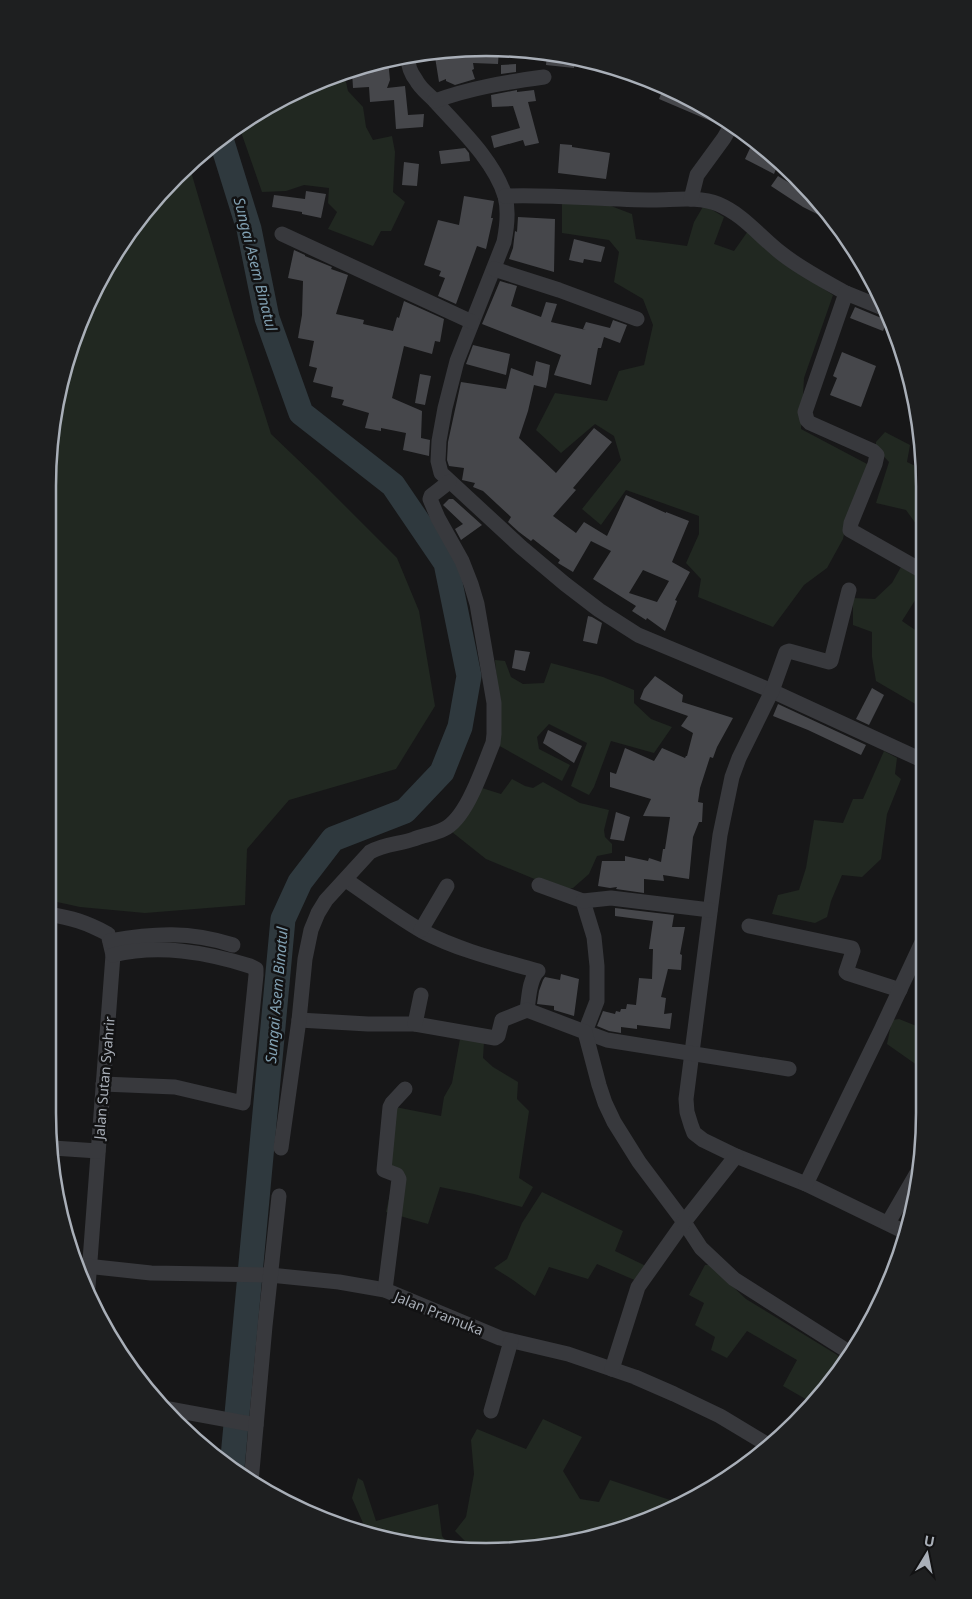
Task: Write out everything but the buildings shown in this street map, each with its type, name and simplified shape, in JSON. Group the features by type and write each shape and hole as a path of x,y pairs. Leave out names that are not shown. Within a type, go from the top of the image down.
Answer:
{"street":[{"path":"408,64 408,67 416,81 472,142 492,169 505,196 508,214 504,242 457,361 439,441 438,461 441,473 565,584 599,610 638,635 772,691 916,757"},
{"path":"435,101 456,93 478,88 544,77"},
{"path":"691,199 697,175 728,131"},
{"path":"505,196 532,195 653,200 691,199 716,203 734,212 786,257 807,272 846,293 875,305"},
{"path":"282,234 472,322"},
{"path":"494,269 559,290 637,319"},
{"path":"846,293 805,412 806,420 874,451 877,455 850,530 916,567"},
{"path":"281,1148 299,1020 305,960 311,930 318,913 326,900 370,852 378,848 402,843 443,830 451,825 461,814 470,797 493,743 494,703 477,604 462,561 438,518 430,499 431,496 449,482"},
{"path":"849,590 830,661 787,651 785,653 772,691 739,758 732,777 720,835 686,1099 687,1112 694,1133 702,1140 806,1184 900,1229"},
{"path":"346,880 421,930 472,951 538,971 532,981 527,1010"},
{"path":"539,885 583,901 611,898 710,910"},
{"path":"421,930 447,886"},
{"path":"583,901 594,937 597,966 595,1036 599,1085 604,1103 614,1122 639,1162 688,1217 701,1248 734,1279 845,1349"},
{"path":"56,915 90,924 108,934 112,952"},
{"path":"749,926 852,948 853,951 847,973 900,990"},
{"path":"112,952 138,936 180,934 213,938 233,945"},
{"path":"103,1084 175,1087 243,1103 256,975 256,969 250,966 188,951 112,952"},
{"name":"Jalan Sutan Syahrir","path":"83,1262 98,1151 112,975 112,952"},
{"path":"806,1184 916,955"},
{"path":"415,1024 421,995"},
{"path":"299,1020 368,1024 415,1024 495,1038 498,1036 502,1020 527,1010 595,1036 789,1069"},
{"path":"385,1290 399,1179 397,1175 384,1170 389,1113 392,1103 405,1089"},
{"path":"58,1148 98,1151"},
{"path":"612,1369 638,1286 688,1217 736,1156"},
{"path":"888,1223 909,1188"},
{"path":"252,1473 268,1275 279,1196"},
{"name":"Jalan Pramuka","path":"84,1265 151,1273 268,1275 339,1282 385,1290 511,1341 568,1354 612,1369 689,1401 720,1416 762,1442"},
{"path":"491,1411 511,1341"},
{"path":"176,1410 255,1425"}],"shaded area":[{"path":"346,80 348,91 363,107 366,127 373,140 392,136 395,152 393,192 405,202 391,231 381,231 373,246 328,229 337,212 328,203 329,188 304,185 286,191 262,192 241,133 296,101"},
{"path":"191,173 271,434 397,558 419,611 435,706 396,769 289,800 247,849 245,905 145,913 80,907 56,902 56,486 60,430 71,375 79,348 101,296 114,271 145,224"},
{"path":"562,199 611,206 632,214 636,239 687,246 694,222 704,205 724,217 714,244 734,251 748,231 807,278 833,295 804,378 801,429 869,465 847,520 843,539 827,568 804,585 773,627 698,597 701,579 686,563 699,534 699,516 626,490 601,525 582,509 621,460 614,436 595,424 561,453 536,430 555,393 607,401 619,371 644,365 653,325 643,299 614,282 619,252 609,240 562,233"},
{"path":"885,432 910,445 907,462 915,466 916,524 906,510 876,503 889,462 876,448 876,442"},
{"path":"901,567 916,575 916,599 902,621 916,631 916,704 876,681 872,657 872,632 853,625 853,598 875,599 892,583"},
{"path":"495,660 505,661 511,677 523,684 544,683 551,663 603,677 634,690 634,703 651,719 672,727 654,753 611,741 594,787 589,795 571,786 587,743 549,724 537,737 539,749 570,765 562,781 496,744 499,704"},
{"path":"884,751 897,758 895,774 901,779 887,814 881,859 862,877 842,875 831,901 827,917 815,923 772,914 778,895 799,890 806,868 814,820 843,823 853,799 863,799"},
{"path":"512,779 533,788 543,782 580,803 609,810 604,830 605,837 612,844 612,853 597,856 589,874 573,888 561,890 486,859 452,832 482,788 501,794"},
{"path":"899,1019 916,1026 916,1064 887,1044 892,1020"},
{"path":"460,1039 484,1042 483,1058 493,1067 518,1082 517,1099 529,1111 519,1178 533,1187 522,1207 440,1187 428,1224 386,1212 393,1180 385,1105 441,1116 444,1097 452,1083"},
{"path":"542,1192 623,1231 615,1251 648,1267 637,1281 597,1264 588,1279 549,1267 535,1296 494,1268 507,1259 522,1223"},
{"path":"705,1265 710,1265 746,1299 840,1357 806,1399 783,1386 797,1360 747,1331 727,1358 711,1350 715,1337 695,1325 704,1303 689,1295"},
{"path":"543,1419 582,1437 563,1471 580,1499 599,1502 610,1480 671,1500 624,1520 570,1534 514,1542 466,1542 455,1531 466,1517 474,1474 471,1440 477,1429 526,1449"},
{"path":"358,1478 363,1481 376,1521 438,1504 442,1536 446,1541 402,1534 362,1524 352,1498"}],"waterway":[{"name":"Sungai Asem Binatul","path":"223,146 249,229 267,318 301,413 393,485 446,563 469,676 460,727 442,772 405,811 333,839 300,882 283,919 233,1460"}]}
